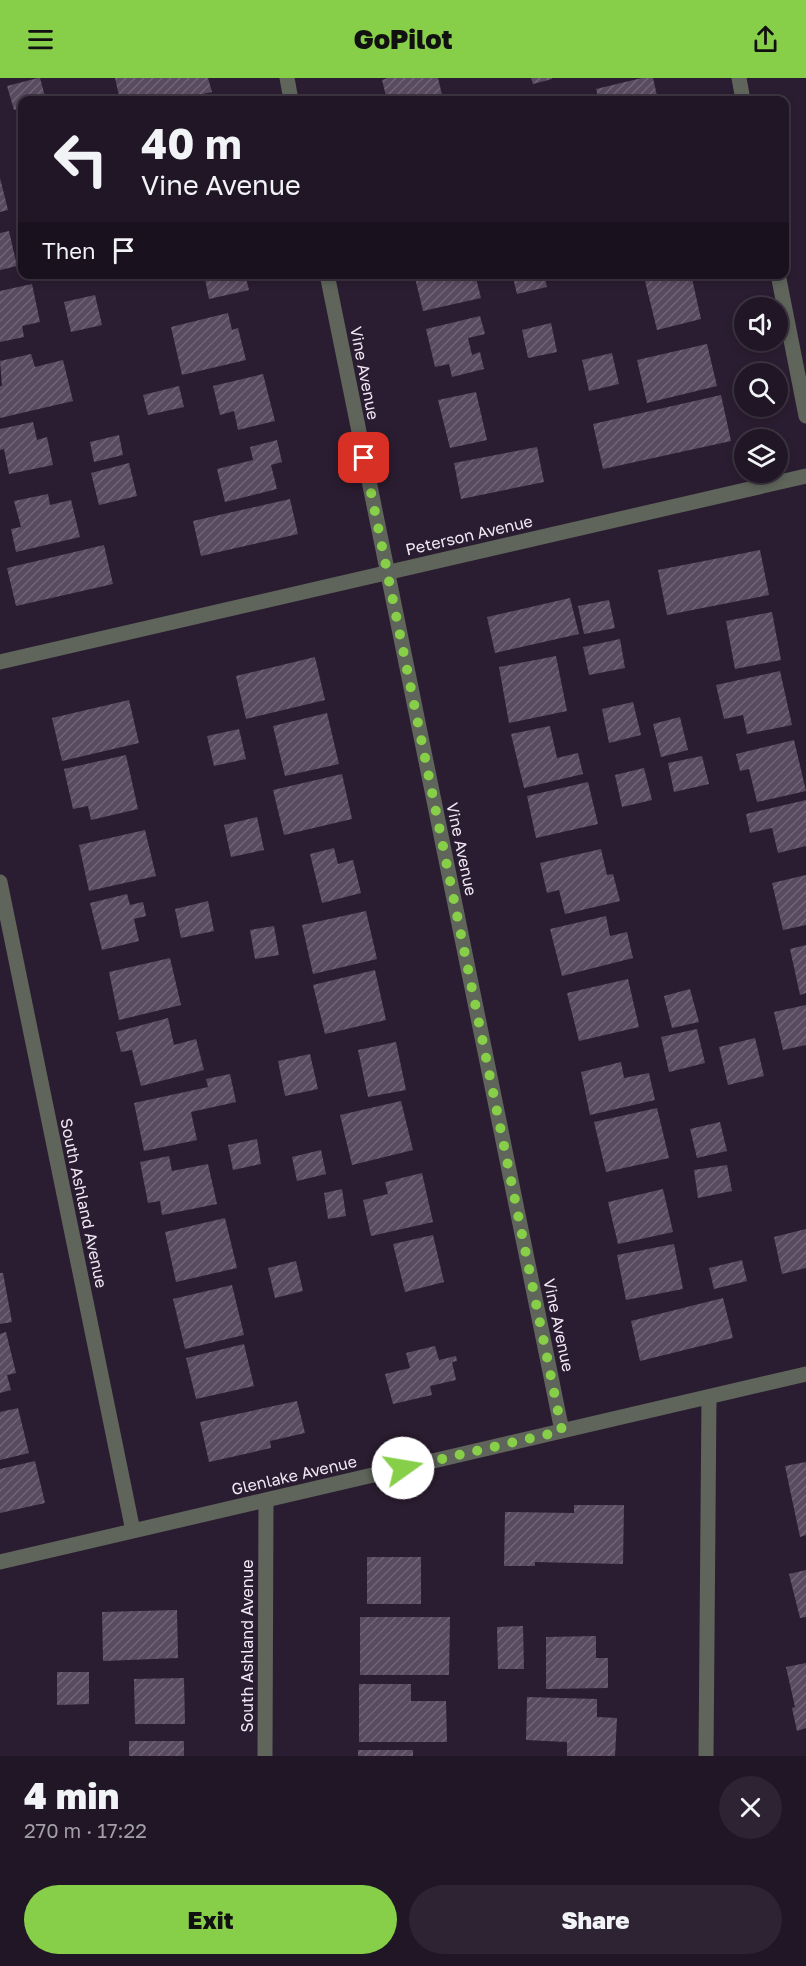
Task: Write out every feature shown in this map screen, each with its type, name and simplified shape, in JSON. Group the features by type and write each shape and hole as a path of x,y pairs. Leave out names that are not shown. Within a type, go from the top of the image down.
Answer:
{"street":[{"path":"287,78 290,96"},
{"path":"739,78 742,96"},
{"name":"Vine Avenue","path":"328,279 562,1431"},
{"path":"779,279 806,416"},
{"name":"Peterson Avenue","path":"0,662 806,476"},
{"name":"South Ashland Avenue","path":"0,882 133,1531"},
{"name":"Glenlake Avenue","path":"0,1562 806,1374"},
{"path":"706,1756 709,1397"},
{"name":"South Ashland Avenue","path":"265,1756 266,1500"}],"building":[{"path":"40,78 45,96 18,96 18,109 14,110 7,86"},
{"path":"115,78 208,78 212,92 193,96 119,96"},
{"path":"438,78 442,96 386,96 382,80"},
{"path":"531,78 552,78 552,79 533,84"},
{"path":"642,78 653,78 657,96 598,96 596,89"},
{"path":"0,178 8,210 0,212"},
{"path":"9,231 17,266 0,270 0,233"},
{"path":"205,279 246,279 249,290 209,299"},
{"path":"415,279 476,279 481,298 423,311"},
{"path":"513,279 545,279 547,287 517,294"},
{"path":"692,279 701,319 657,330 645,281"},
{"path":"32,284 40,322 22,326 24,337 0,342 0,291"},
{"path":"95,295 102,325 71,332 64,302"},
{"path":"228,313 232,330 238,328 246,360 182,375 171,327"},
{"path":"480,316 485,334 468,338 472,355 480,352 484,369 452,377 449,364 435,367 426,329"},
{"path":"551,323 557,352 528,358 522,330"},
{"path":"707,344 717,386 647,403 637,360"},
{"path":"612,353 619,384 589,391 582,360"},
{"path":"31,354 35,367 63,360 73,401 0,418 0,386 2,386 0,361"},
{"path":"263,374 275,421 238,430 234,411 220,415 213,386"},
{"path":"179,386 184,407 148,415 143,395"},
{"path":"476,392 487,440 450,448 438,400"},
{"path":"721,395 731,441 603,469 593,424"},
{"path":"33,422 37,440 47,437 53,465 9,474 4,449 0,450 0,429"},
{"path":"119,435 123,455 94,462 90,442"},
{"path":"277,440 282,462 271,465 277,489 225,502 217,469 253,460 250,447"},
{"path":"537,447 544,482 461,499 454,463"},
{"path":"129,463 137,496 99,505 91,473"},
{"path":"48,494 50,505 71,500 80,537 16,552 11,529 21,527 14,501"},
{"path":"290,499 298,534 201,556 193,521"},
{"path":"104,545 113,584 16,606 7,568"},
{"path":"760,550 769,595 667,615 658,570"},
{"path":"570,598 579,634 495,653 487,617"},
{"path":"609,600 615,628 584,634 578,606"},
{"path":"772,612 781,660 735,669 726,621"},
{"path":"620,639 625,668 589,675 583,647"},
{"path":"556,656 567,711 509,723 499,667"},
{"path":"315,657 325,700 246,719 236,676"},
{"path":"780,671 792,725 747,734 743,715 724,719 716,685"},
{"path":"129,700 139,743 62,761 52,718"},
{"path":"633,702 641,735 609,743 602,709"},
{"path":"327,713 339,764 285,776 273,726"},
{"path":"680,717 688,750 661,757 653,724"},
{"path":"550,726 557,758 578,753 583,774 524,788 511,734"},
{"path":"239,729 246,759 214,766 207,736"},
{"path":"794,740 806,791 757,802 749,769 740,771 736,754"},
{"path":"126,755 138,809 91,820 88,806 73,809 64,769"},
{"path":"702,756 709,784 674,792 668,763"},
{"path":"644,768 652,800 622,807 615,775"},
{"path":"342,774 352,819 284,835 273,790"},
{"path":"588,782 598,824 536,838 527,796"},
{"path":"806,800 806,846 778,853 772,828 750,833 746,814"},
{"path":"257,817 264,850 231,857 224,825"},
{"path":"145,830 156,876 89,891 79,845"},
{"path":"334,848 338,864 353,860 361,893 322,903 310,854"},
{"path":"601,849 607,875 613,874 620,901 565,914 559,890 547,893 540,863"},
{"path":"806,875 806,925 783,930 772,883"},
{"path":"127,894 130,905 143,902 146,916 134,919 139,941 102,950 90,903"},
{"path":"208,901 214,931 181,938 175,909"},
{"path":"366,911 377,959 313,974 302,925"},
{"path":"606,916 610,936 627,932 633,958 562,976 550,929"},
{"path":"274,926 279,955 255,959 250,930"},
{"path":"806,945 806,993 800,995 790,949"},
{"path":"170,958 181,1005 119,1020 109,972"},
{"path":"375,970 386,1020 325,1034 313,985"},
{"path":"628,979 639,1027 579,1041 567,993"},
{"path":"690,989 699,1022 672,1028 664,996"},
{"path":"806,1005 806,1045 783,1050 774,1012"},
{"path":"168,1018 174,1045 196,1039 204,1070 141,1086 132,1050 121,1052 116,1032"},
{"path":"697,1029 705,1063 669,1072 661,1037"},
{"path":"755,1038 764,1076 728,1085 719,1047"},
{"path":"396,1042 406,1090 368,1097 358,1050"},
{"path":"310,1054 318,1089 285,1096 278,1061"},
{"path":"621,1062 624,1078 649,1073 655,1100 590,1115 581,1072"},
{"path":"230,1074 236,1102 191,1112 197,1140 144,1151 134,1103 208,1087 206,1079"},
{"path":"401,1101 413,1150 352,1165 340,1115"},
{"path":"657,1108 669,1158 606,1172 594,1122"},
{"path":"720,1122 727,1151 697,1158 690,1129"},
{"path":"257,1139 261,1164 233,1170 228,1145"},
{"path":"321,1150 326,1174 297,1181 292,1157"},
{"path":"169,1156 172,1171 208,1164 217,1204 162,1215 160,1201 148,1203 140,1162"},
{"path":"727,1165 732,1191 698,1198 694,1170"},
{"path":"422,1173 433,1222 371,1236 363,1200 388,1194 385,1182"},
{"path":"342,1189 346,1216 328,1219 324,1193"},
{"path":"663,1189 673,1232 618,1244 608,1202"},
{"path":"225,1218 237,1268 176,1282 165,1232"},
{"path":"806,1229 806,1268 782,1274 774,1237"},
{"path":"433,1235 444,1282 405,1292 393,1244"},
{"path":"674,1244 683,1289 626,1300 617,1255"},
{"path":"742,1260 747,1281 714,1289 709,1268"},
{"path":"296,1261 303,1291 275,1298 268,1268"},
{"path":"0,1273 3,1273 12,1322 0,1324"},
{"path":"232,1285 244,1335 185,1349 173,1299"},
{"path":"723,1298 733,1338 640,1361 631,1321"},
{"path":"6,1332 16,1373 7,1375 11,1390 0,1393 0,1334"},
{"path":"244,1344 254,1386 196,1399 186,1358"},
{"path":"435,1346 439,1360 456,1356 457,1361 452,1362 456,1380 430,1386 432,1395 393,1404 385,1374 410,1368 406,1353"},
{"path":"297,1401 305,1433 270,1441 271,1448 209,1462 200,1422"},
{"path":"18,1408 29,1453 0,1460 0,1412"},
{"path":"35,1461 45,1503 0,1513 0,1469"},
{"path":"806,1462 806,1535 800,1537 785,1466"},
{"path":"574,1505 624,1505 623,1564 535,1562 535,1566 504,1566 505,1512 574,1513"},
{"path":"367,1557 421,1557 421,1604 367,1604"},
{"path":"806,1570 806,1617 800,1618 789,1574"},
{"path":"177,1610 178,1658 103,1661 102,1612"},
{"path":"360,1617 450,1617 449,1675 360,1675"},
{"path":"523,1626 524,1669 498,1669 497,1627"},
{"path":"596,1636 596,1658 608,1658 608,1688 546,1689 546,1637"},
{"path":"806,1663 806,1728 797,1731 792,1708 795,1707 786,1667"},
{"path":"57,1672 89,1672 89,1704 57,1705"},
{"path":"184,1678 185,1724 135,1724 134,1679"},
{"path":"359,1684 411,1684 411,1701 446,1701 447,1742 359,1742"},
{"path":"527,1697 597,1699 597,1717 617,1718 615,1756 567,1756 567,1742 526,1740"},
{"path":"129,1741 184,1741 184,1756 129,1756"},
{"path":"358,1750 413,1750 413,1756 358,1756"}],"route":[{"path":"364,458 562,1431 403,1468"}]}
